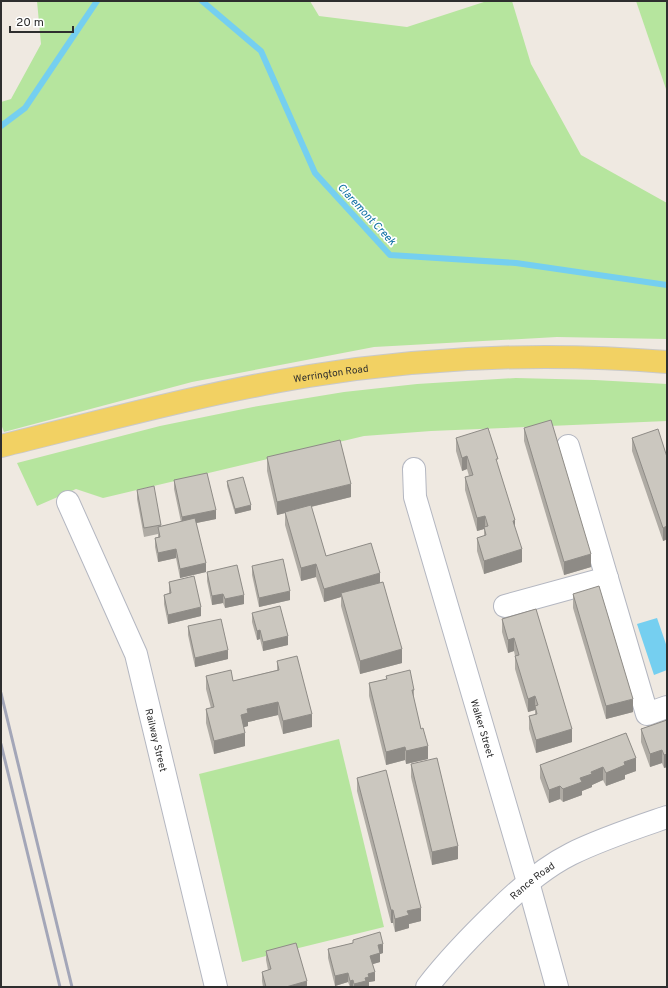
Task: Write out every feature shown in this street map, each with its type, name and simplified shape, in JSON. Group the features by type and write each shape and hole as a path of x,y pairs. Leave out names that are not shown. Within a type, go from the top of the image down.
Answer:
{"main road":[{"name":"Werrington Road","path":"1,446 188,400 308,376 356,369 438,360 534,357 667,362"}],"street":[{"path":"568,446 647,714 667,707"},
{"name":"Walker Street","path":"414,469 415,497 528,882 557,987"},
{"name":"Railway Street","path":"68,502 136,654 216,987"},
{"path":"505,606 607,578"},
{"name":"Rance Road","path":"427,987 479,927 528,882 553,864 571,854 628,830 667,817"}],"green space":[{"path":"37,1 310,1 319,16 407,27 487,1 512,1 531,64 581,155 667,203 667,339 557,337 374,347 192,382 4,432 1,424 1,102 11,99 41,44"},
{"path":"636,1 667,1 667,92"},
{"path":"516,378 667,384 667,421 431,431 364,436 103,498 76,489 37,506 17,463 160,426 253,407 344,392 417,384"},
{"path":"339,739 384,927 242,962 199,774"}],"water":[{"path":"657,618 667,647 667,670 654,675 637,624"}],"building":[{"path":"551,420 591,554 564,562 524,428"},
{"path":"488,428 498,459 496,459 515,520 513,521 522,549 484,561 477,538 486,535 484,527 488,526 485,516 477,518 465,477 473,475 467,456 462,458 456,438"},
{"path":"658,429 667,457 667,526 663,528 632,438"},
{"path":"340,440 351,484 277,502 267,457"},
{"path":"207,473 216,510 182,517 174,480"},
{"path":"243,477 251,505 235,509 227,481"},
{"path":"154,486 161,525 144,528 137,490"},
{"path":"311,505 326,556 371,543 380,573 324,589 316,564 301,568 285,512"},
{"path":"195,518 206,563 180,569 176,549 158,553 155,538 160,537 158,527"},
{"path":"283,559 290,591 259,598 252,566"},
{"path":"237,565 244,595 225,599 223,594 212,596 207,572"},
{"path":"194,576 201,607 168,615 164,595 171,593 169,582"},
{"path":"383,582 402,649 360,661 341,593"},
{"path":"599,586 633,699 606,706 573,594"},
{"path":"280,606 288,636 263,642 260,630 257,631 252,613"},
{"path":"536,609 572,729 536,740 529,716 537,714 535,706 538,705 535,696 528,699 515,656 519,655 514,638 508,640 502,619"},
{"path":"221,619 228,650 195,658 188,626"},
{"path":"297,656 312,714 283,721 278,702 247,709 248,713 241,715 245,733 214,741 206,709 214,707 206,676 231,670 233,681 279,670 277,661"},
{"path":"410,670 414,690 412,690 421,729 423,728 428,746 406,751 405,747 386,752 369,683 387,679 386,676"},
{"path":"667,720 667,754 664,755 662,750 650,754 641,729"},
{"path":"626,733 636,758 624,762 625,765 606,773 603,767 591,772 592,774 580,778 582,782 563,789 560,786 549,790 540,765"},
{"path":"437,758 458,846 432,852 411,764"},
{"path":"386,770 421,908 407,911 409,915 395,919 393,910 391,910 357,778"},
{"path":"380,932 383,944 378,945 380,953 370,956 375,972 368,974 369,977 365,978 366,981 354,984 353,980 350,981 348,973 335,976 328,949 353,943 353,940"},
{"path":"296,943 307,981 286,987 266,987 262,972 271,969 266,951"}],"waterway":[{"path":"1,126 25,108 97,1"},
{"name":"Claremont Creek","path":"202,1 261,51 315,173 390,255 516,263 667,285"}],"railway":[{"path":"1,693 72,987"},
{"path":"1,744 60,987"}]}
